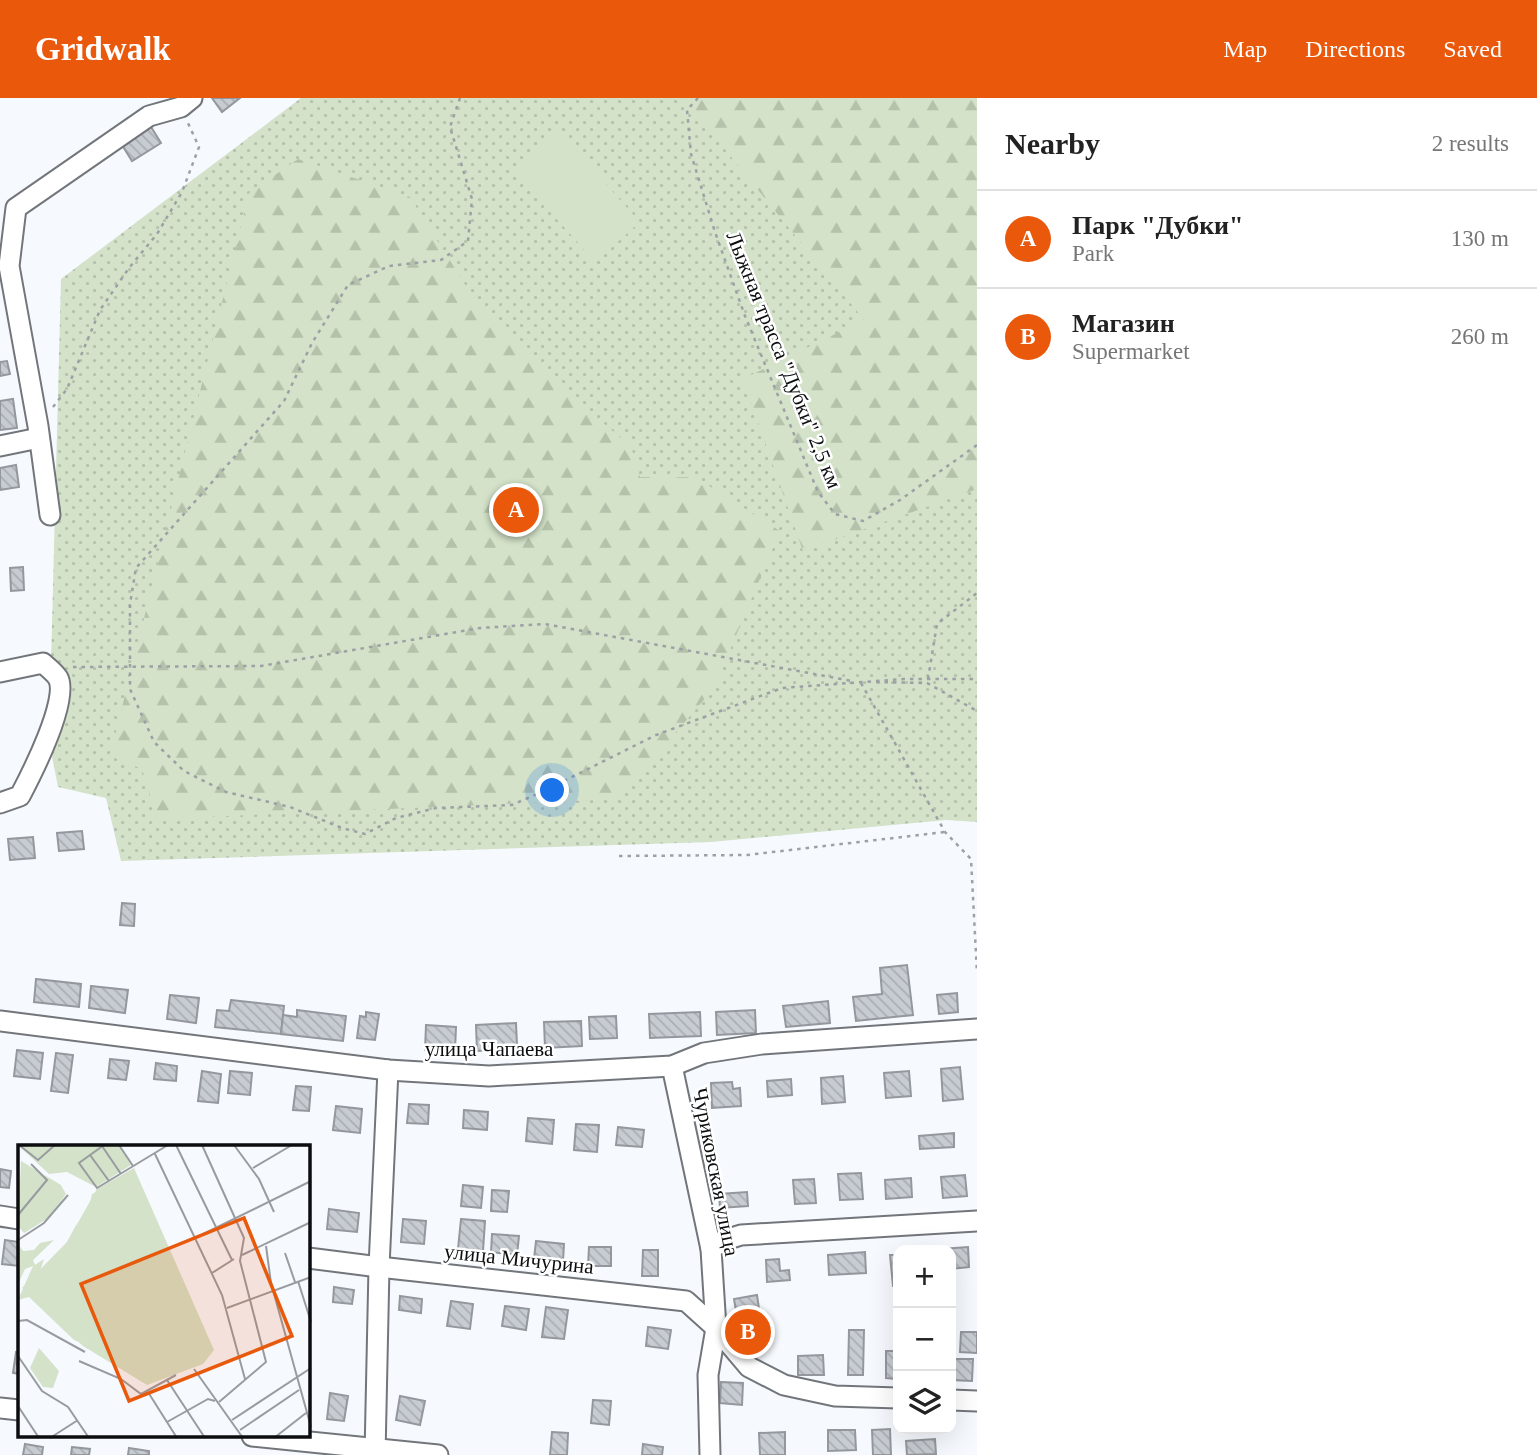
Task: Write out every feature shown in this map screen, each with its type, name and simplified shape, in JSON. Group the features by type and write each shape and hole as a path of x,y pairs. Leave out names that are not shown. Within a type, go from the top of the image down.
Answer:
{"street":[{"path":"50,515 38,432 4,267 8,208 149,116 187,103"},
{"path":"0,446 38,432"},
{"path":"0,671 43,663 59,679 61,693 47,742 20,796 0,803"},
{"name":"улица Чапаева","path":"0,1021 388,1070 489,1076 672,1066 704,1053 762,1044 977,1029"},
{"name":"Чуриковская улица","path":"672,1066 711,1249 716,1328 708,1375 710,1455"},
{"path":"375,1452 379,1267 388,1070"},
{"path":"0,1216 18,1219"},
{"path":"711,1249 722,1241 741,1235 977,1221"},
{"name":"улица Мичурина","path":"310,1258 686,1301 716,1328 749,1367 784,1385 835,1396 893,1398"},
{"path":"956,1400 977,1401"},
{"path":"0,1408 18,1410"},
{"path":"268,1438 375,1452 438,1455"}],"path":[{"path":"460,98 450,127 472,199 468,241 441,260 389,266 348,285 312,343 284,401 136,568 130,604 130,689 154,741 184,771 226,792 290,807 342,828 365,834 396,818 436,808 512,805 656,735 782,688 859,682 977,679"},
{"name":"Лыжная трасса \"Дубки\" 2,5 км","path":"698,98 687,110 691,154 715,232 745,316 818,492 835,514 863,521 900,500 977,445"},
{"path":"38,432 67,389 100,310 157,234 182,192 199,146 187,103"},
{"path":"928,681 937,624 977,593"},
{"path":"71,667 261,666 481,628 545,624 859,682 945,832 971,859 977,973"},
{"path":"928,681 977,711"},
{"path":"618,856 747,855 945,832"}],"green space":[{"path":"301,98 977,98 977,822 946,820 711,842 121,861 106,798 58,787 49,741 61,279"},
{"path":"683,98 977,98 977,489 803,551 743,379 864,320"},
{"path":"559,132 640,222 595,262 515,172"},
{"path":"298,159 410,197 483,313 562,389 631,446 640,477 695,477 780,531 714,688 619,799 157,819 142,769 110,756 249,193"}],"building":[{"path":"212,98 240,98 222,112"},
{"path":"148,122 161,143 132,161 119,140"},
{"path":"7,361 10,374 0,376 0,362"},
{"path":"13,399 17,428 0,430 0,401"},
{"path":"16,465 19,487 0,490 0,468"},
{"path":"23,567 24,590 11,591 10,568"},
{"path":"82,831 84,849 59,851 57,833"},
{"path":"33,837 35,858 10,860 8,839"},
{"path":"122,903 135,904 134,926 120,925"},
{"path":"907,965 913,1015 856,1021 853,997 882,994 880,968"},
{"path":"36,979 81,984 79,1007 34,1002"},
{"path":"91,986 128,990 125,1013 89,1008"},
{"path":"957,993 958,1012 939,1014 937,995"},
{"path":"170,995 199,998 196,1023 167,1019"},
{"path":"231,1000 284,1006 281,1034 215,1027 217,1010 229,1011"},
{"path":"828,1001 830,1023 786,1027 783,1006"},
{"path":"297,1010 346,1016 343,1041 281,1034 283,1015 297,1017"},
{"path":"755,1010 756,1033 717,1035 716,1012"},
{"path":"366,1012 379,1014 375,1040 357,1038 360,1016 366,1017"},
{"path":"700,1012 701,1036 650,1038 649,1014"},
{"path":"616,1016 617,1038 590,1039 589,1017"},
{"path":"581,1021 582,1046 545,1048 544,1022"},
{"path":"516,1023 517,1045 498,1046 499,1050 477,1051 476,1025"},
{"path":"426,1025 456,1027 455,1051 425,1050"},
{"path":"17,1050 43,1053 40,1079 14,1076"},
{"path":"56,1053 73,1055 68,1093 51,1091"},
{"path":"110,1059 129,1061 126,1080 108,1078"},
{"path":"156,1063 177,1066 176,1081 154,1079"},
{"path":"960,1067 963,1099 943,1101 941,1069"},
{"path":"202,1071 221,1074 218,1103 198,1101"},
{"path":"230,1071 252,1073 250,1095 228,1093"},
{"path":"909,1071 911,1096 886,1098 884,1073"},
{"path":"843,1076 845,1102 822,1104 821,1078"},
{"path":"791,1079 792,1095 768,1097 767,1081"},
{"path":"732,1082 733,1089 740,1088 741,1106 712,1108 711,1083"},
{"path":"296,1086 311,1087 309,1111 293,1110"},
{"path":"409,1104 429,1105 428,1124 407,1123"},
{"path":"336,1106 362,1109 360,1133 333,1130"},
{"path":"464,1110 488,1112 487,1130 463,1128"},
{"path":"528,1118 554,1120 552,1144 526,1141"},
{"path":"576,1124 599,1125 597,1152 574,1150"},
{"path":"618,1127 644,1130 642,1147 616,1145"},
{"path":"954,1133 954,1147 920,1149 919,1136"},
{"path":"0,1169 11,1171 9,1188 0,1187"},
{"path":"861,1173 863,1199 840,1200 838,1174"},
{"path":"965,1175 967,1196 943,1198 941,1177"},
{"path":"911,1178 912,1197 886,1199 885,1180"},
{"path":"814,1179 816,1203 795,1204 793,1180"},
{"path":"463,1185 483,1187 481,1208 461,1206"},
{"path":"492,1190 509,1191 507,1212 491,1211"},
{"path":"747,1192 748,1206 720,1208 719,1194"},
{"path":"329,1209 359,1213 357,1232 327,1229"},
{"path":"403,1219 426,1221 424,1244 401,1242"},
{"path":"461,1219 485,1221 483,1251 458,1249"},
{"path":"492,1234 519,1236 517,1255 491,1252"},
{"path":"5,1240 18,1242 18,1266 2,1264"},
{"path":"536,1241 564,1244 563,1261 534,1259"},
{"path":"589,1247 611,1247 611,1266 588,1266"},
{"path":"968,1247 969,1267 956,1268 956,1248"},
{"path":"643,1250 658,1250 658,1276 642,1276"},
{"path":"865,1252 866,1273 829,1275 828,1255"},
{"path":"890,1255 893,1255 893,1286"},
{"path":"779,1259 780,1271 789,1270 790,1280 767,1282 766,1260"},
{"path":"334,1287 354,1290 352,1304 333,1302"},
{"path":"757,1295 764,1343 742,1347 734,1299"},
{"path":"400,1296 422,1299 421,1313 399,1310"},
{"path":"451,1301 473,1304 470,1329 447,1326"},
{"path":"505,1306 529,1309 526,1330 502,1326"},
{"path":"546,1307 568,1310 564,1339 542,1337"},
{"path":"648,1327 671,1330 668,1349 646,1346"},
{"path":"849,1330 864,1330 863,1375 848,1375"},
{"path":"961,1332 977,1332 977,1353 960,1352"},
{"path":"886,1351 893,1351 893,1379 886,1378"},
{"path":"16,1352 18,1374 13,1373"},
{"path":"823,1355 824,1375 798,1375 798,1356"},
{"path":"956,1359 973,1359 972,1381 956,1380"},
{"path":"721,1382 743,1383 742,1405 720,1403"},
{"path":"330,1393 348,1396 344,1421 327,1419"},
{"path":"400,1396 425,1401 420,1425 396,1420"},
{"path":"593,1400 611,1401 609,1425 591,1423"},
{"path":"890,1429 891,1455 873,1455 872,1430"},
{"path":"828,1430 855,1430 856,1450 828,1451"},
{"path":"552,1432 568,1433 567,1455 550,1455"},
{"path":"785,1432 785,1455 760,1455 759,1433"},
{"path":"935,1439 936,1454 907,1455 906,1441"},
{"path":"25,1444 43,1447 42,1455 23,1455"},
{"path":"643,1444 663,1447 662,1455 642,1455"},
{"path":"72,1447 90,1449 89,1455 71,1455"},
{"path":"129,1448 149,1451 149,1455 128,1455"}],"place":[{"name":"Парк \"Дубки\"","path":"516,510"},
{"name":"Магазин","path":"748,1332"}]}
